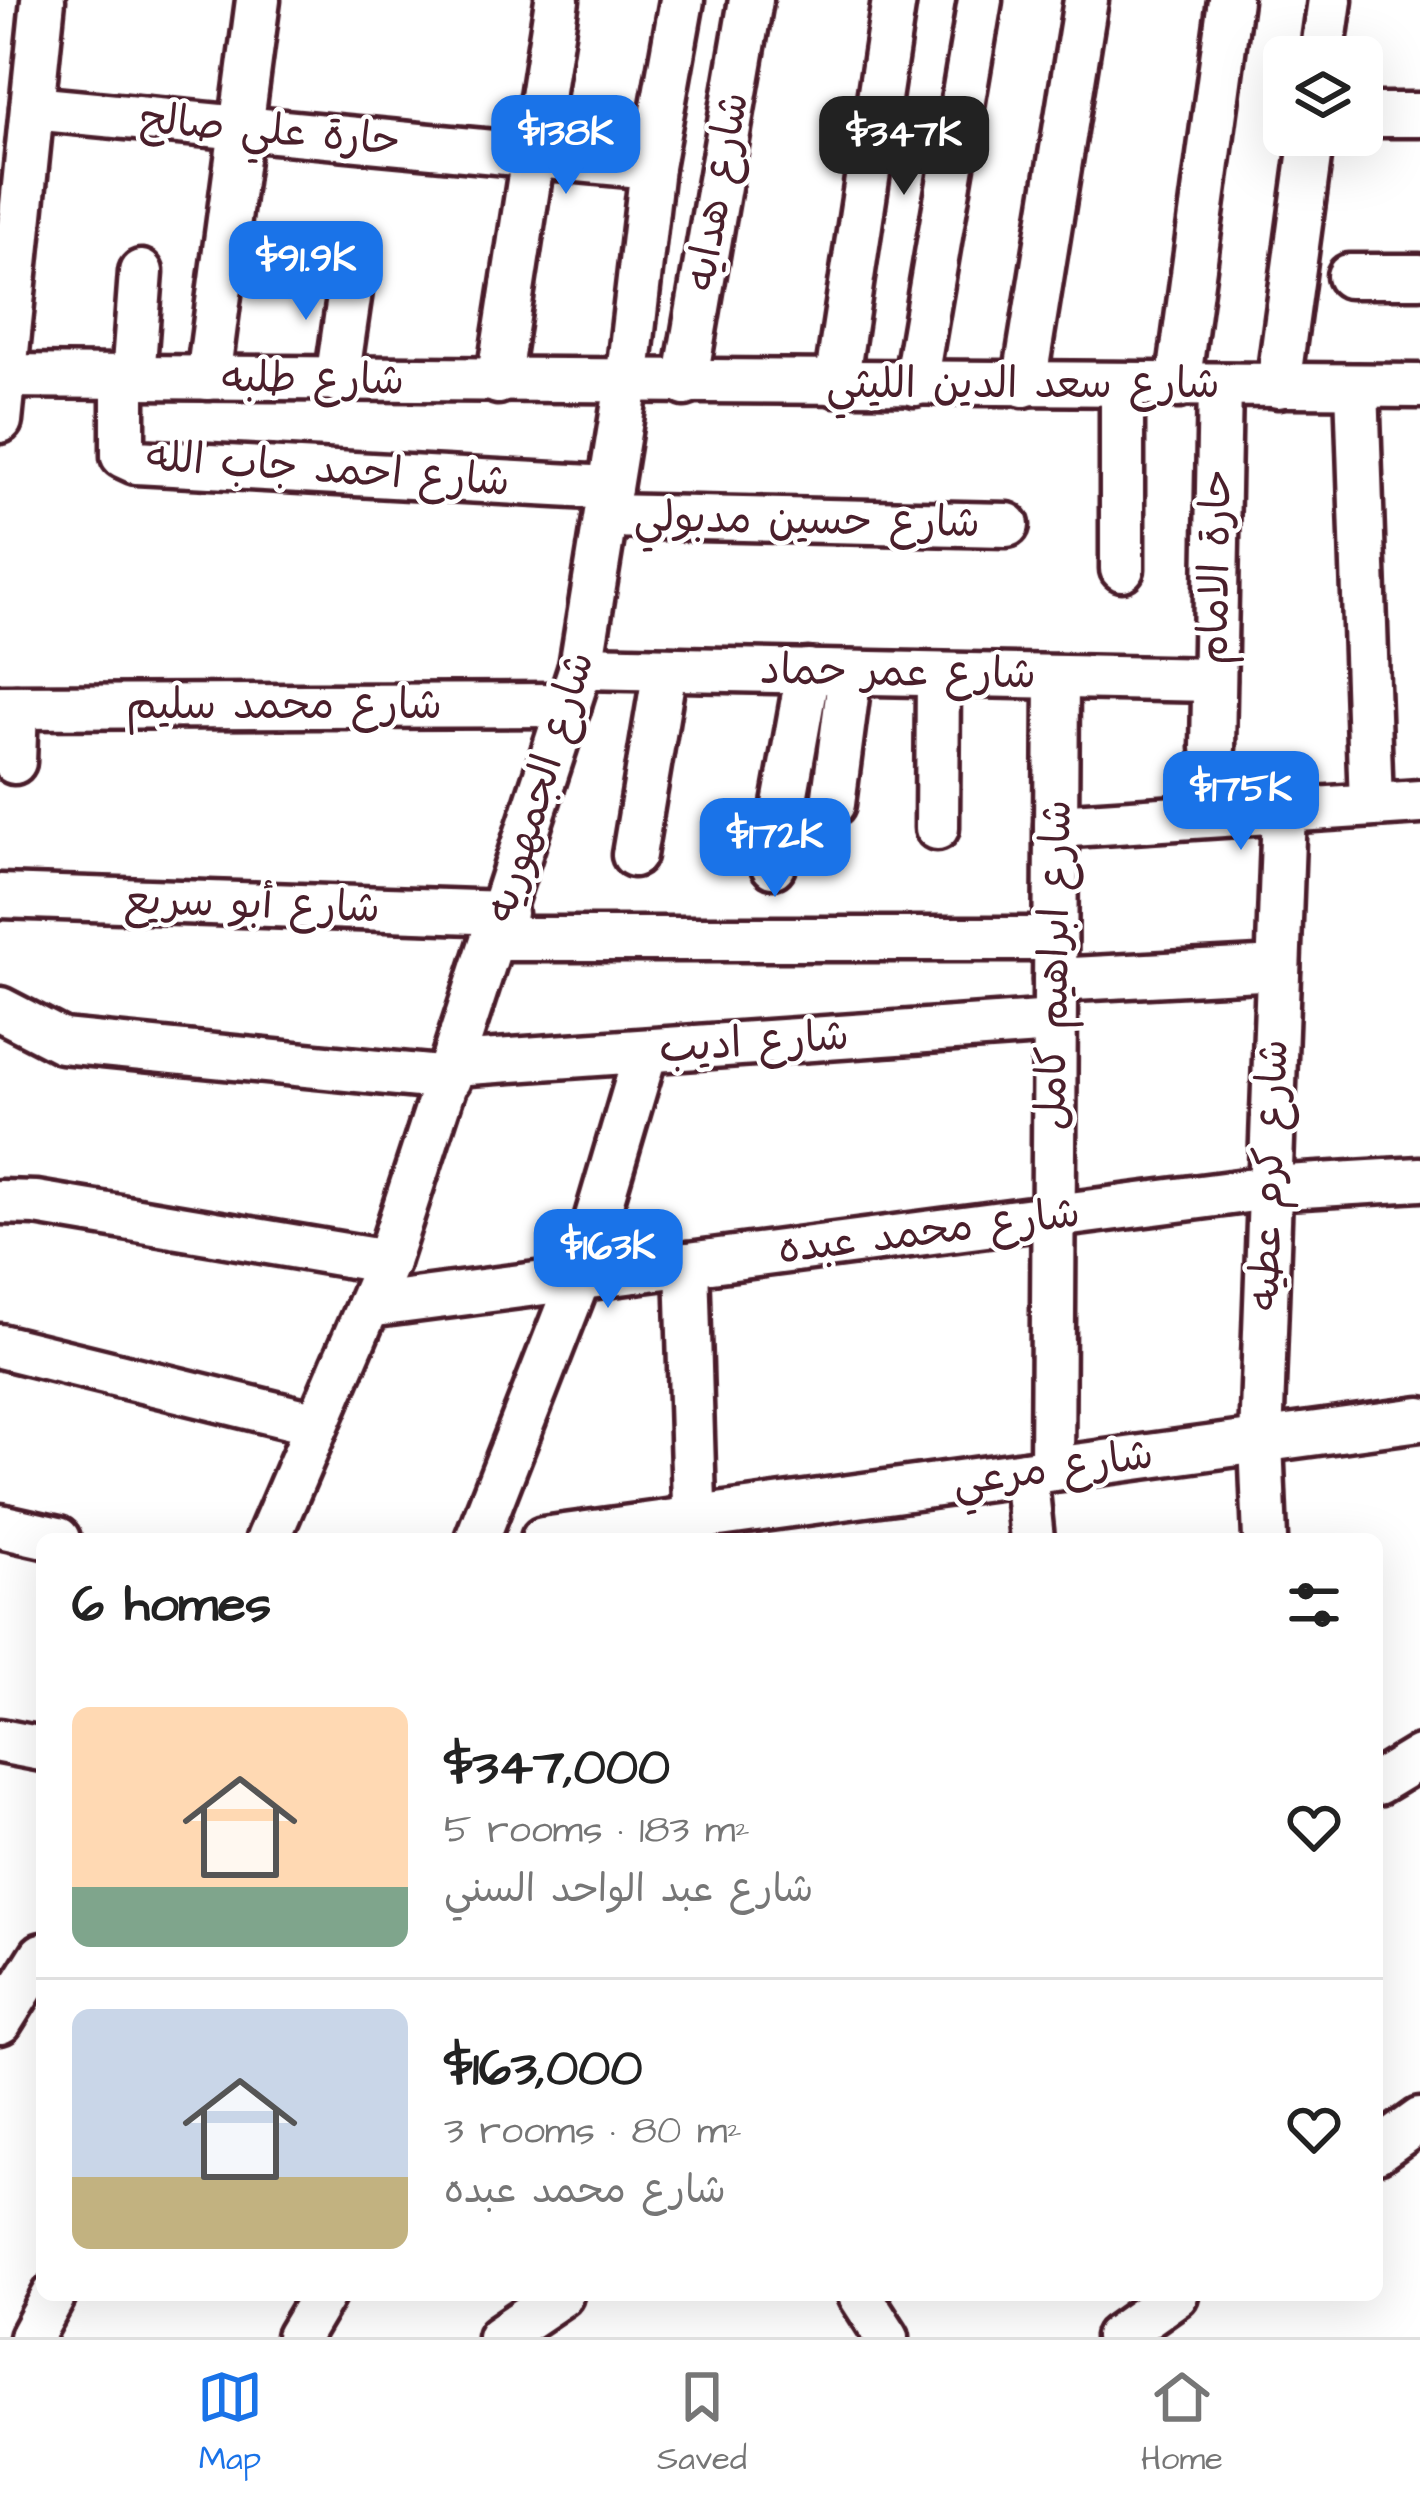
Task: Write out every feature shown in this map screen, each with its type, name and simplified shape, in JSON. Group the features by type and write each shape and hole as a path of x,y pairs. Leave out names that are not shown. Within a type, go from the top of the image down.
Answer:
{"street":[{"path":"0,421 43,0"},
{"path":"208,378 258,0"},
{"path":"498,382 557,0"},
{"name":"شارع هدايه","path":"685,384 751,0"},
{"path":"836,384 894,0"},
{"path":"915,384 980,0"},
{"path":"1024,385 1086,0"},
{"name":"حارة الامام","path":"1213,748 1214,680 1199,386 1231,0"},
{"path":"1325,36 1330,0"},
{"name":"شارع الجمهوريه","path":"271,1533 387,1262 575,686 627,383 673,1"},
{"name":"حارة علي صالح","path":"32,108 652,167"},
{"path":"1383,115 1420,115"},
{"path":"1277,386 1309,156"},
{"path":"128,378 141,272"},
{"path":"1349,275 1420,276"},
{"path":"337,380 352,278"},
{"name":"شارع طلبه","path":"2,376 627,383"},
{"name":"شارع احمد جاب الله","path":"128,378 123,456 136,462 608,502"},
{"name":"شارع سعد الدين الليثي","path":"627,383 1420,386"},
{"path":"1122,385 1122,569"},
{"path":"1357,386 1370,805"},
{"name":"شارع حسين مدبولي","path":"608,502 1007,525"},
{"path":"634,855 665,669"},
{"name":"شارع عمر حماد","path":"575,686 665,669 1214,680"},
{"path":"829,672 833,804"},
{"path":"772,866 829,672"},
{"path":"937,828 938,674"},
{"name":"شارع ابراهيم كامل","path":"1033,1533 1052,1216 1057,676"},
{"name":"شارع محمد سليم","path":"8,707 575,686"},
{"path":"8,707 14,762"},
{"path":"1056,826 1420,802"},
{"name":"شارع كرم عطيه","path":"1265,1533 1261,1441 1284,811"},
{"name":"شارع أبو سريع","path":"0,896 1278,968"},
{"name":"شارع اديب","path":"10,1014 62,1041 451,1072 646,1051 1054,1022"},
{"path":"479,1533 579,1278 646,1051"},
{"name":"شارع محمد عبده","path":"368,1306 1269,1188 1420,1179"},
{"path":"0,1202 36,1203 387,1262"},
{"path":"687,1264 696,1528"},
{"path":"0,1346 317,1424"},
{"name":"شارع مرعي","path":"626,1533 696,1528 1038,1471 1420,1419"},
{"path":"0,1526 36,1534"},
{"path":"0,1741 36,1748"},
{"path":"1383,1779 1420,1756"},
{"path":"0,2022 26,1957"},
{"path":"1383,2147 1420,2120"},
{"path":"31,2337 51,2301"},
{"path":"298,2337 319,2301"},
{"path":"499,2337 552,2301"},
{"path":"864,2301 887,2337"},
{"path":"1117,2337 1167,2301"}]}
